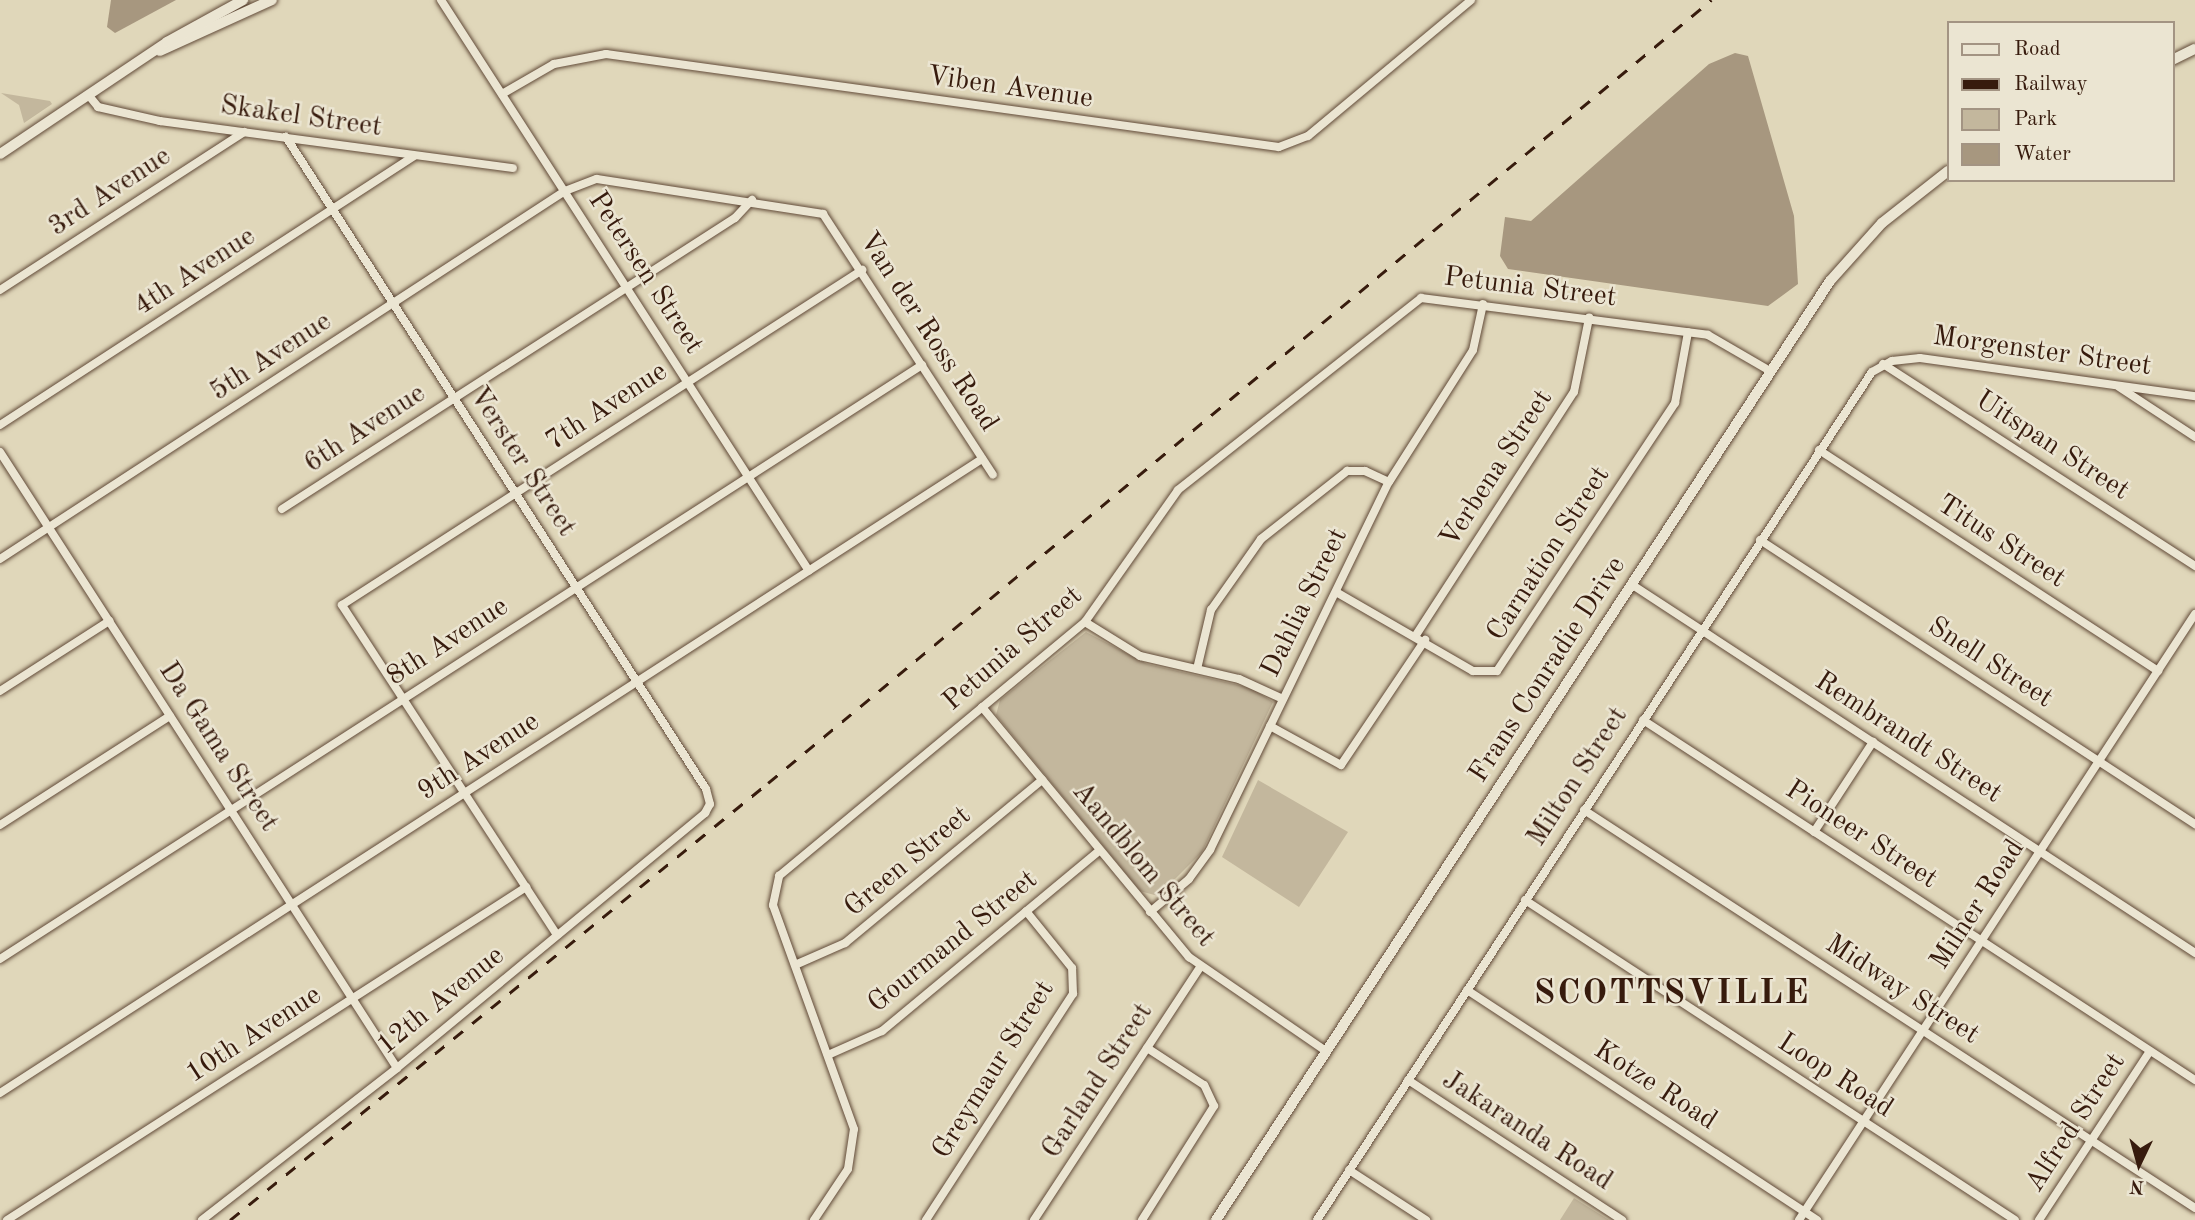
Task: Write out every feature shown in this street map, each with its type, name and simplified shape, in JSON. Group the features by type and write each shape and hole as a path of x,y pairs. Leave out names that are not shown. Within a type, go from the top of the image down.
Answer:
{"street":[{"path":"0,154 243,0"},
{"path":"160,51 272,0"},
{"name":"Petersen Street","path":"441,0 809,571"},
{"name":"Viben Avenue","path":"502,94 554,64 606,54 1279,146 1308,136 1471,0"},
{"path":"2174,59 2195,49"},
{"name":"Skakel Street","path":"90,97 115,113 513,168"},
{"name":"3rd Avenue","path":"0,290 244,132"},
{"name":"Verster Street","path":"286,137 709,793 705,813"},
{"name":"4th Avenue","path":"0,425 414,156"},
{"name":"Frans Conradie Drive","path":"1216,1220 1770,371 1860,245 1946,173"},
{"path":"565,191 597,179 752,200"},
{"name":"5th Avenue","path":"0,559 394,305 565,191"},
{"name":"Van der Ross Road","path":"752,200 823,214 862,270 993,475"},
{"name":"6th Avenue","path":"282,509 735,218 752,200"},
{"name":"7th Avenue","path":"403,698 342,605 862,270"},
{"name":"Petunia Street","path":"814,1220 848,1169 855,1145 852,1121 774,905 779,876 1085,622 1178,490 1397,312 1430,297 1718,338 1770,371"},
{"name":"Dahlia Street","path":"1150,912 1200,866 1389,482 1473,350 1483,304"},
{"name":"Verbena Street","path":"1416,635 1574,392 1589,318"},
{"name":"Carnation Street","path":"1336,592 1482,674 1504,666 1675,403 1688,332"},
{"name":"Morgenster Street","path":"1883,364 1920,358 2195,396"},
{"name":"Milton Street","path":"1317,1220 1863,383 1883,364"},
{"name":"Uitspan Street","path":"1883,364 2195,566"},
{"name":"8th Avenue","path":"0,959 922,365"},
{"path":"2116,385 2195,437"},
{"name":"Titus Street","path":"1819,450 2158,671"},
{"name":"Da Gama Street","path":"0,452 397,1068"},
{"name":"9th Avenue","path":"0,1093 982,459"},
{"path":"1197,669 1211,610 1255,546 1347,471 1365,471 1389,482"},
{"name":"Snell Street","path":"1760,540 2195,824"},
{"name":"Rembrandt Street","path":"1631,584 2195,953"},
{"name":"Milner Road","path":"1799,1220 2195,614"},
{"path":"0,691 109,621"},
{"path":"1085,622 1140,656 1239,679 1283,699"},
{"path":"1270,726 1341,765 1425,640"},
{"path":"403,698 557,936"},
{"name":"Aandblom Street","path":"982,707 1150,912 1200,967 1326,1051"},
{"path":"0,825 170,716"},
{"name":"Pioneer Street","path":"1643,720 2195,1080"},
{"path":"1814,832 1872,742"},
{"name":"Green Street","path":"795,965 845,943 1042,780"},
{"name":"Midway Street","path":"1584,810 2195,1208"},
{"name":"12th Avenue","path":"202,1220 397,1068 705,813"},
{"name":"Gourmand Street","path":"828,1055 881,1031 1100,851"},
{"name":"10th Avenue","path":"5,1220 526,887"},
{"name":"Loop Road","path":"1525,901 2015,1220"},
{"name":"Greymaur Street","path":"926,1220 1073,994 1072,968 1026,911"},
{"name":"Garland Street","path":"1034,1220 1200,967"},
{"name":"Kotze Road","path":"1467,990 1817,1220"},
{"path":"1142,1220 1214,1106 1205,1085 1147,1048"},
{"name":"Alfred Street","path":"2039,1220 2150,1051"},
{"name":"Jakaranda Road","path":"1408,1080 1622,1220"},
{"path":"1349,1170 1426,1220"},
{"path":"0,1214 5,1220"}],"green space":[{"path":"1,93 50,101 52,104 24,123 19,105"},
{"path":"1086,632 1147,664 1251,688 1273,702 1202,852 1158,896 1140,891 996,715 1000,700"},
{"path":"1258,780 1348,832 1299,907 1222,857"},
{"path":"1574,1198 1609,1220 1560,1220"}],"water":[{"path":"111,0 176,0 115,33 107,27"},
{"path":"1735,53 1748,56 1794,216 1798,284 1768,306 1508,269 1500,256 1505,217 1531,221 1709,64"}],"railway":[{"path":"230,1220 768,783 1711,0"}],"district":[{"name":"SCOTTSVILLE","path":"1672,994"}]}
